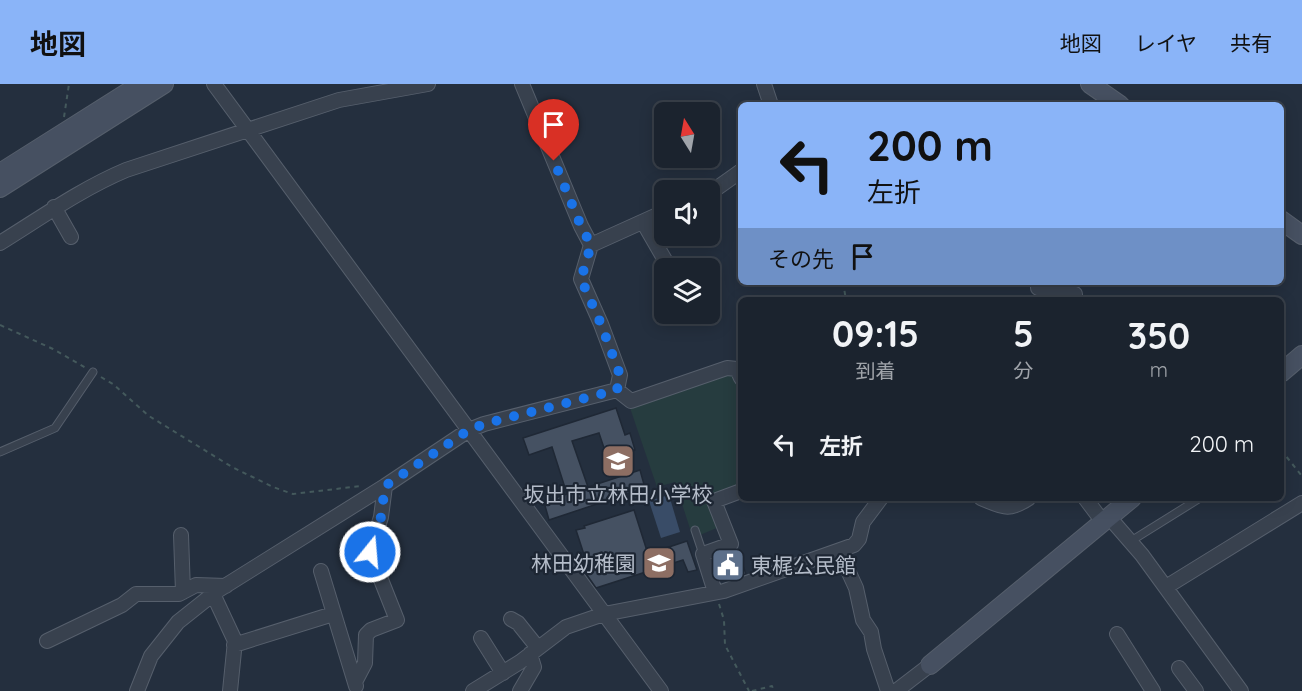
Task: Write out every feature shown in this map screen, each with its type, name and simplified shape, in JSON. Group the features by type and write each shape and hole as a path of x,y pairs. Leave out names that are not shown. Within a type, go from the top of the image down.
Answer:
{"main road":[{"path":"0,176 61,134 141,84"},
{"path":"0,176 164,84"},
{"path":"1090,84 1115,102"},
{"path":"1284,222 1302,235"},
{"path":"1284,370 1302,355"},
{"path":"930,665 1128,501"}],"street":[{"path":"214,84 661,691"},
{"path":"0,243 54,207 98,182 126,170 339,100 428,84"},
{"path":"522,84 576,217 591,245 581,279 620,375 617,390"},
{"path":"764,84 770,102"},
{"path":"720,186 738,173"},
{"path":"54,207 71,237"},
{"path":"591,245 654,217"},
{"path":"643,222 664,258"},
{"path":"1038,285 1038,288 1076,292"},
{"path":"617,390 631,401 727,368 736,369 738,373"},
{"path":"137,691 151,656 178,622 213,594 385,486 469,430 484,424 617,390"},
{"path":"356,687 365,663 366,635 371,630 397,620 370,552 381,517 385,486"},
{"path":"715,592 703,554 731,544 714,501 738,491"},
{"path":"473,691 503,673 566,627 604,614 715,592 854,545 860,539 863,522 879,501"},
{"path":"988,501 1006,508 1017,506 1024,501"},
{"path":"1088,501 1131,541 1242,691"},
{"path":"1166,587 1302,503"},
{"path":"181,535 183,592"},
{"path":"839,551 856,588 863,620 871,632 874,649 888,691"},
{"path":"321,571 356,687"},
{"path":"47,641 122,605 136,594 179,594 196,585 226,586"},
{"path":"213,594 235,641 230,691"},
{"path":"234,645 333,614"},
{"path":"511,619 518,623 534,651 534,667 520,691"},
{"path":"1116,634 1153,691"},
{"path":"481,638 503,673"},
{"path":"896,691 930,665"},
{"path":"1179,668 1196,691"}],"lane":[{"path":"0,452 55,428 93,372"},
{"path":"1131,541 1195,501"},
{"path":"695,530 703,554"}],"path":[{"path":"61,134 69,84"},
{"path":"0,325 53,349 93,372 113,384 149,416 232,467 273,487 293,494 381,483 385,486"},
{"path":"1284,454 1302,476"},
{"path":"715,592 724,620 725,645 751,691 772,686 774,691"}],"green space":[{"path":"729,371 736,374 738,380 738,486 708,499 719,527 693,538 675,482 657,487 629,405"}],"water":[{"path":"669,495 680,532 661,538 649,501"}],"building":[{"path":"616,408 625,435 630,433 635,450 608,460 599,433 572,441 588,487 640,470 645,488 549,520 544,502 567,494 552,447 529,455 523,438"},
{"path":"634,510 648,554 687,541 697,570 688,572 683,560 596,588 587,575 590,573 576,530"},
{"name":"東梶公民館","path":"738,553 746,574 733,578 731,570 718,572 714,560"}],"place":[{"name":"坂出市立林田小学校","path":"618,461"},
{"name":"林田幼稚園","path":"659,563"},
{"name":"東梶公民館","path":"728,565"}],"route":[{"path":"370,552 381,517 385,486 469,430 484,424 617,390 620,375 581,279 591,245 554,161"}]}
